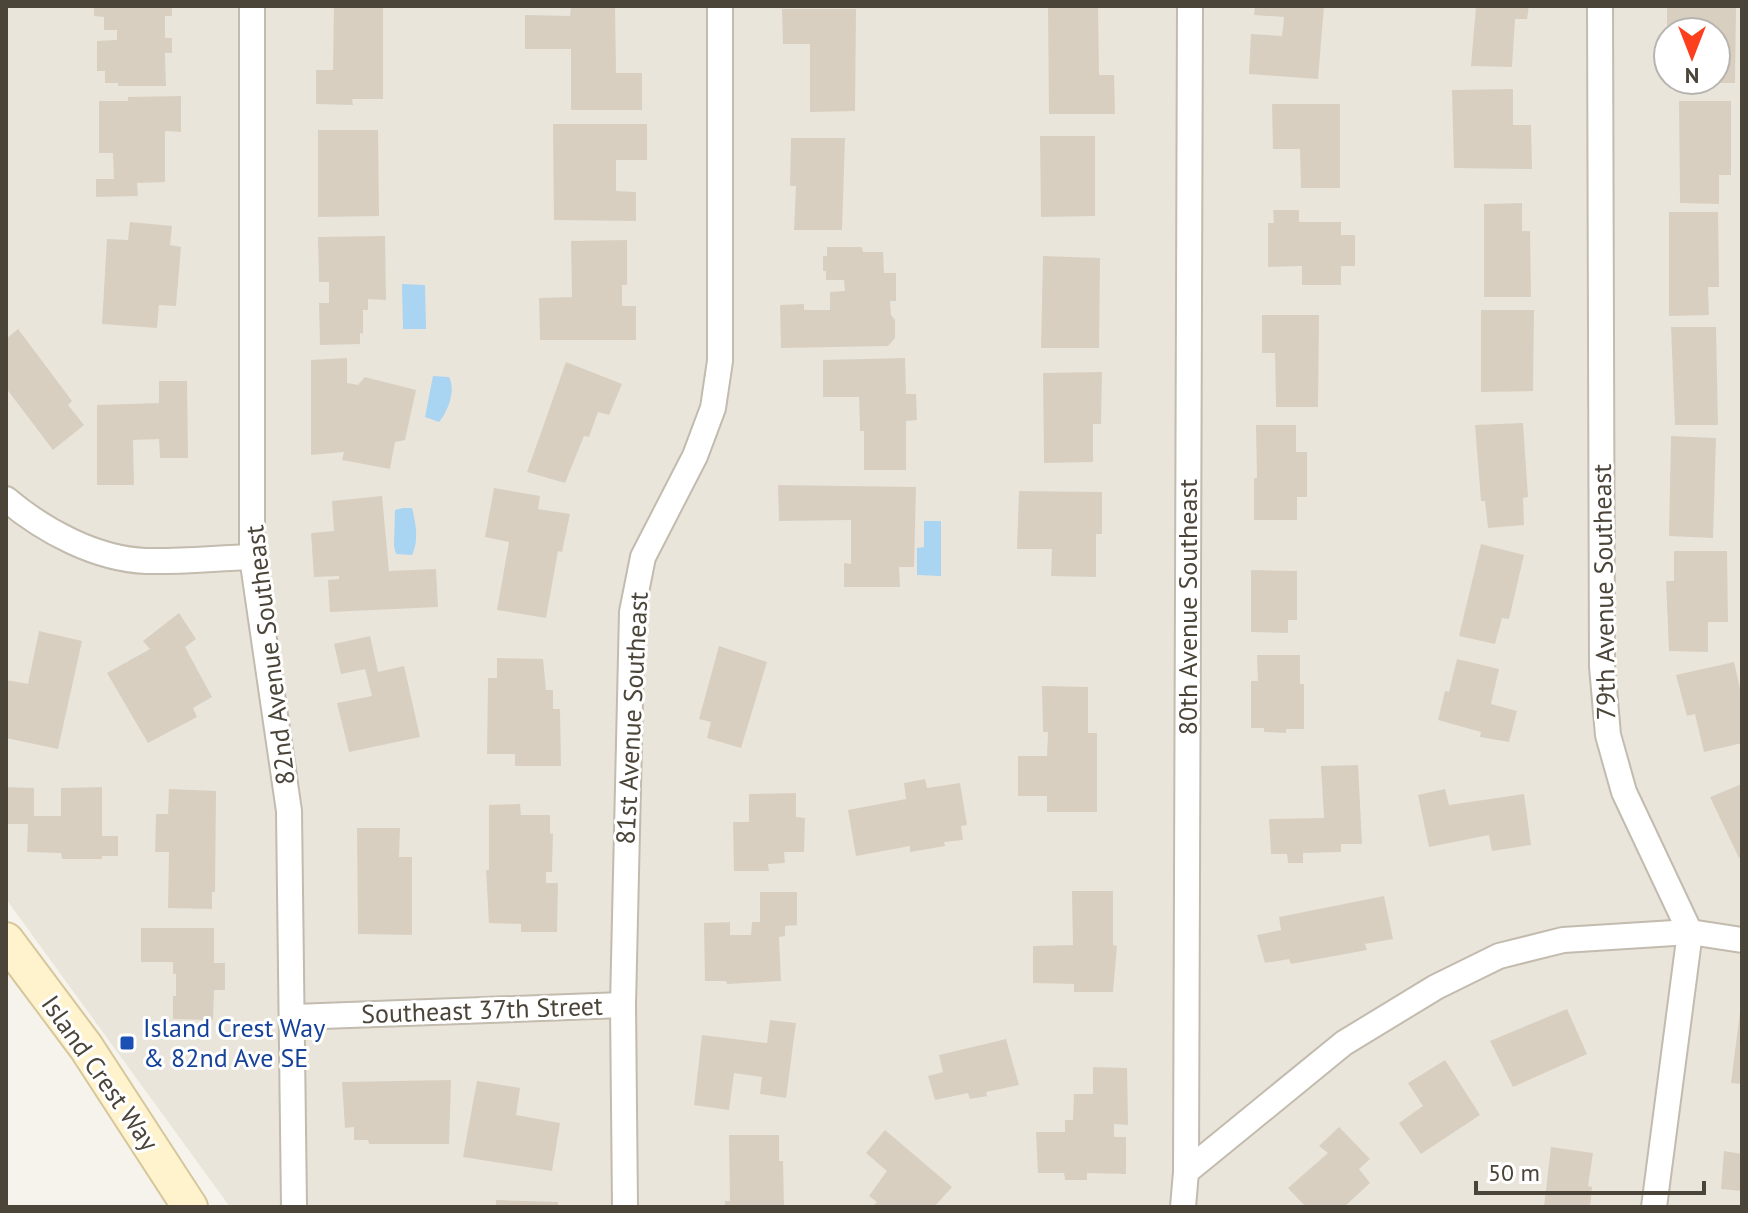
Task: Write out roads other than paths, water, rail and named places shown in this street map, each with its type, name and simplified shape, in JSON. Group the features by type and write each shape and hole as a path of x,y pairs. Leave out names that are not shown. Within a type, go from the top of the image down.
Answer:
{"main road":[{"name":"Island Crest Way","path":"6,940 86,1047 190,1207"}],"street":[{"name":"82nd Avenue Southeast","path":"252,6 252,557 289,811 294,1207"},
{"name":"81st Avenue Southeast","path":"625,1207 623,1005 632,612 643,557 695,456 713,408 720,361 720,6"},
{"name":"80th Avenue Southeast","path":"1183,1207 1186,1172 1190,6"},
{"name":"79th Avenue Southeast","path":"1600,6 1602,666 1608,735 1624,792 1690,932"},
{"path":"6,499 35,522 99,552 144,561 252,557"},
{"path":"1654,1207 1690,932"},
{"path":"1186,1172 1344,1043 1436,987 1499,956 1563,940 1690,932 1742,940"},
{"name":"Southeast 37th Street","path":"294,1017 623,1005"}],"water":[{"path":"402,284 425,285 426,329 403,329"},
{"path":"433,376 449,377 452,388 450,401 439,422 425,417"},
{"path":"412,508 415,520 416,538 412,555 396,554 394,546 395,510"},
{"path":"924,521 941,521 941,576 917,575 917,548 924,547"}],"place":[{"name":"Island Crest Way & 82nd Ave SE","path":"127,1043"}]}
